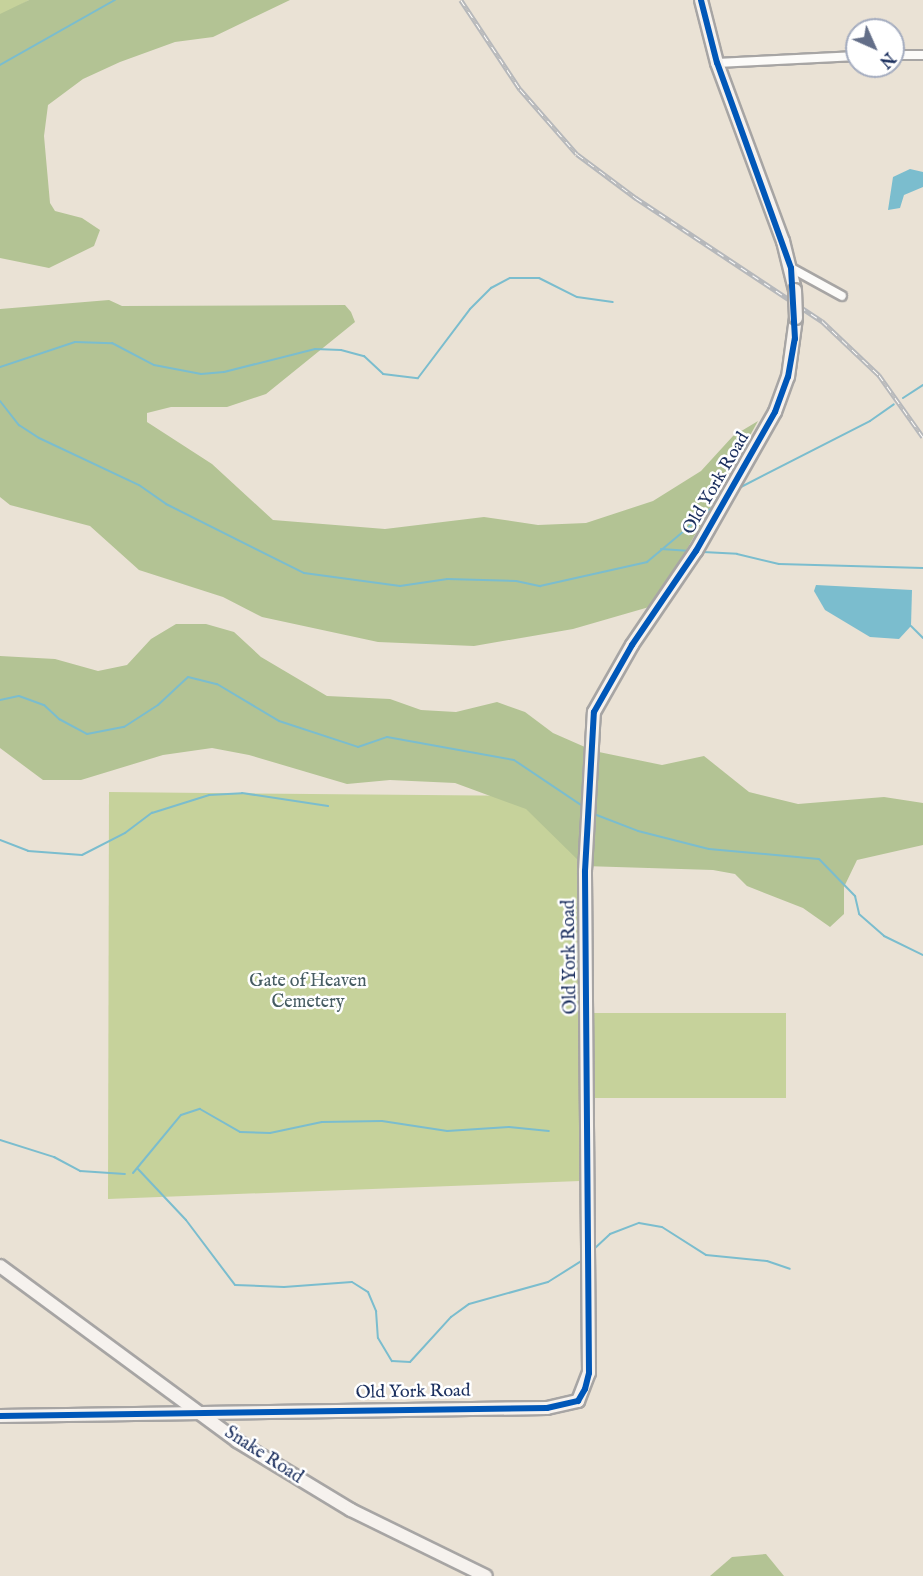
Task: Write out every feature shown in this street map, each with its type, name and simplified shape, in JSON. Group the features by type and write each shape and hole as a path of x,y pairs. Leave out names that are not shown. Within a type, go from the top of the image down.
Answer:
{"street":[{"name":"Old York Road","path":"0,1416 547,1407 568,1405 578,1401 585,1389 589,1373 585,871 594,712 632,645 696,551 775,412 788,377 796,318 791,268 717,63 702,0"},
{"path":"905,55 923,56"},
{"path":"717,63 845,57"},
{"path":"791,268 842,296"},
{"name":"Snake Road","path":"0,1266 237,1442 351,1510 486,1576"}],"green space":[{"path":"0,0 29,0 0,14"},
{"path":"29,0 290,0 213,37 175,42 120,62 83,79 48,105 44,136 50,203 55,211 82,218 100,230 94,246 49,268 0,258 0,14"},
{"path":"109,300 122,306 345,305 351,312 355,322 266,394 227,407 171,407 147,413 147,422 212,464 273,520 385,529 484,517 538,525 586,523 653,501 701,471 733,436 758,421 656,605 573,629 474,646 378,642 262,617 223,597 139,570 90,526 10,505 0,497 0,309"},
{"path":"176,624 206,624 234,632 261,657 327,696 390,699 421,710 456,712 497,702 525,712 553,733 594,751 662,765 704,756 749,792 798,804 884,797 923,803 923,845 857,860 844,887 844,914 830,927 803,908 747,886 735,874 713,870 584,866 526,809 455,783 390,780 347,784 249,755 212,748 163,755 81,780 43,780 0,748 0,656 55,659 98,671 127,665 151,639"},
{"name":"Gate of Heaven Cemetery","path":"109,792 527,796 579,857 580,1181 108,1199"},
{"path":"594,1013 786,1013 786,1098 594,1098"},
{"path":"766,1554 784,1576 710,1576 732,1557"}],"water":[{"path":"910,169 923,172 923,187 904,195 900,208 888,210 893,177"},
{"path":"816,585 912,590 911,626 899,639 870,637 825,610 814,591"}],"waterway":[{"path":"0,65 115,0"},
{"path":"0,367 75,342 112,343 154,365 201,374 224,372 315,349 341,350 364,356 383,374 418,378 470,309 491,288 510,278 539,278 577,297 613,302"},
{"path":"903,398 923,385"},
{"path":"0,401 19,425 39,438 139,485 166,504 304,573 400,586 447,579 516,581 540,586 647,562 716,504"},
{"path":"739,488 870,421 894,404"},
{"path":"661,549 687,551"},
{"path":"703,552 737,554 779,564 923,568"},
{"path":"911,626 923,638"},
{"path":"0,700 19,696 44,705 59,719 87,734 124,727 158,705 188,677 217,684 279,721 358,747 387,737 514,760 581,805"},
{"path":"0,840 28,851 82,855 125,833 152,813 209,795 242,793 328,806"},
{"path":"594,814 638,831 709,849 819,859 855,896 859,914 884,936 923,955"},
{"path":"133,1173 181,1115 200,1109 240,1132 270,1133 322,1122 382,1121 447,1131 509,1127 549,1131"},
{"path":"0,1140 54,1157 80,1171 125,1174"},
{"path":"138,1169 186,1220 235,1285 284,1287 352,1282 368,1292 376,1311 378,1338 392,1361 410,1362 451,1317 469,1304 548,1282 583,1260"},
{"path":"594,1249 610,1234 639,1223 662,1227 706,1255 767,1261 790,1269"}],"railway":[{"path":"461,0 520,89 577,154 636,198 822,321 879,375 923,437"}],"cycle path":[{"path":"0,1416 547,1408 578,1401 585,1389 589,1373 585,871 594,712 632,645 696,551 775,412 788,377 795,339 791,268 717,63 701,0"}]}
